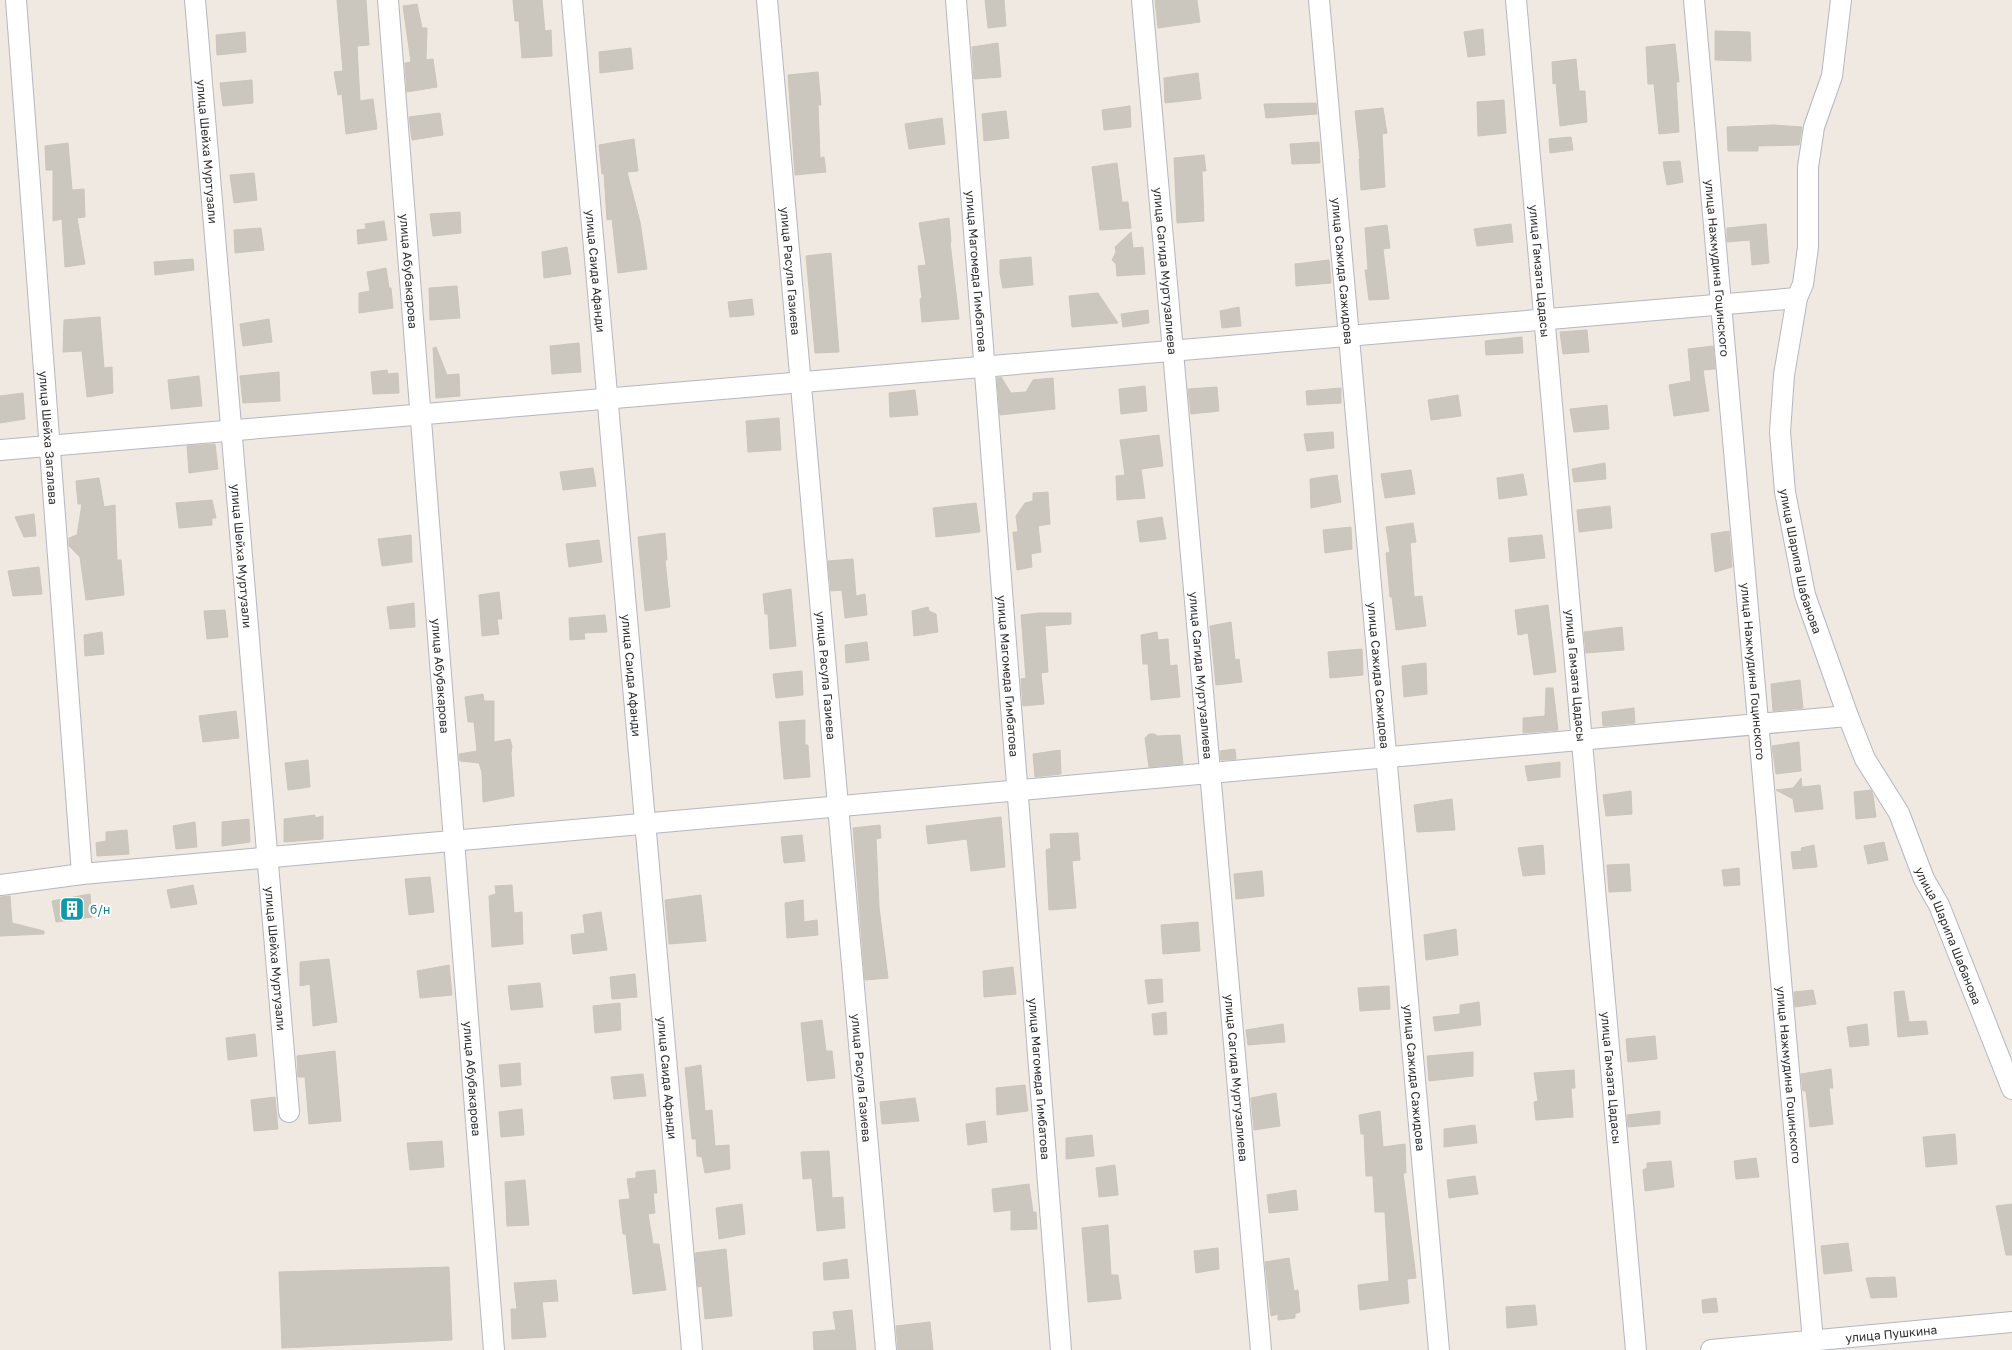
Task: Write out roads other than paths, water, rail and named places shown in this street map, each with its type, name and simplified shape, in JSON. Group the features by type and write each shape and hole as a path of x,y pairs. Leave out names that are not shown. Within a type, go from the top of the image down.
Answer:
{"street":[{"name":"улица Шейха Загалава","path":"16,0 82,874"},
{"name":"улица Шейха Муртузали","path":"195,0 289,1112"},
{"name":"улица Абубакарова","path":"388,0 494,1350"},
{"name":"улица Саида Афанди","path":"572,0 692,1350"},
{"name":"улица Расула Газиева","path":"767,0 886,1350"},
{"name":"улица Магомеда Гимбатова","path":"956,0 1061,1350"},
{"name":"улица Сагида Муртузалиева","path":"1142,0 1262,1350"},
{"name":"улица Сажида Сажидова","path":"1319,0 1439,1350"},
{"name":"улица Гамзата Цадасы","path":"1516,0 1636,1350"},
{"name":"улица Нажмудина Гоцинского","path":"1694,0 1813,1341"},
{"name":"улица Шарипа Шабанова","path":"1841,0 1832,76 1814,127 1808,167 1808,247 1803,284 1796,298 1784,375 1780,432 1785,492 1805,595 1848,716 1865,759 1899,813 1924,879 1938,905 2012,1088"},
{"path":"0,450 1796,298"},
{"path":"0,885 82,874 1848,716"},
{"name":"улица Пушкина","path":"1711,1350 2012,1322"}],"place":[{"name":"б/н","path":"72,909"}]}
